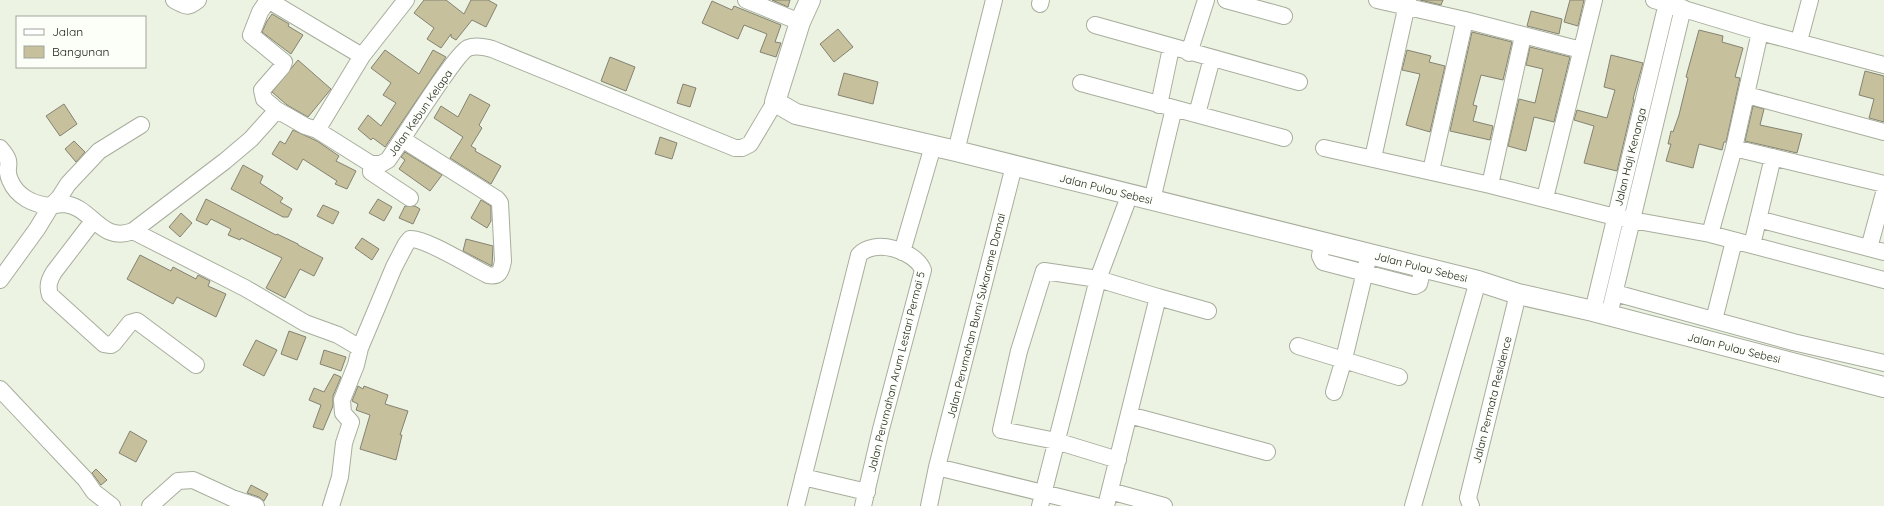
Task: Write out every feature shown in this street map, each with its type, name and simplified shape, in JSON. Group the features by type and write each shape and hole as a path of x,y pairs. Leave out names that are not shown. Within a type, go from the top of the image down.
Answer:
{"street":[{"path":"174,0 185,6 190,6 198,0"},
{"path":"362,56 268,0 260,12 251,35 284,62 280,70 262,90 264,99 277,110 305,126 317,130 371,164 371,172 410,198"},
{"path":"317,130 362,56 406,0"},
{"path":"746,0 800,22"},
{"path":"775,102 800,22 810,0"},
{"path":"956,151 994,0"},
{"path":"1189,53 1206,0"},
{"path":"1226,0 1284,16"},
{"path":"1376,0 1407,4 1523,36 1581,50"},
{"path":"1545,198 1594,0"},
{"path":"1799,41 1810,0"},
{"path":"1373,158 1407,4"},
{"path":"1668,4 1760,32 1799,41 1884,65"},
{"name":"Jalan Haji Kenanga","path":"1601,313 1615,217 1668,4"},
{"name":"Jalan Haji Kenanga","path":"1601,313 1614,293 1633,220 1668,4"},
{"path":"1431,171 1465,20"},
{"path":"1095,25 1171,48 1299,82"},
{"path":"1710,234 1734,148 1760,32"},
{"path":"1490,185 1523,36"},
{"name":"Jalan Kebun Kelapa","path":"371,164 381,164 388,160 464,50 476,46 492,49 735,148 742,148 750,144 775,102"},
{"path":"1152,200 1167,106 1171,48"},
{"path":"1197,114 1212,58"},
{"path":"1081,83 1284,138"},
{"path":"1747,95 1884,132"},
{"name":"Jalan Pulau Sebesi","path":"775,102 796,114 956,151 1322,243 1366,264 1424,268 1478,281 1518,294 1601,313 1884,387"},
{"path":"0,148 9,158 10,180 25,198 38,205 51,206 64,204 76,208 93,221 116,234 125,234 133,231 225,161 251,139 277,110"},
{"path":"0,280 68,184 99,151 141,125"},
{"path":"331,506 340,477 344,443 351,422 343,413 342,400 356,365 360,348 394,267 406,244 410,239 416,239 429,244 488,275 494,276 500,274 502,270 503,261 500,210 497,198 402,139"},
{"path":"902,252 933,146"},
{"path":"1324,148 1545,198 1615,217 1710,234 1884,280"},
{"path":"1734,148 1884,184"},
{"path":"1752,245 1773,157"},
{"name":"Jalan Perumahan Bumi Sukarame Damai","path":"929,506 937,467 1014,166"},
{"path":"1758,219 1877,250 1884,193"},
{"path":"1041,500 1098,279 1130,194"},
{"path":"93,221 54,272 49,281 48,289 50,295 104,344 111,345 114,343 130,323 137,321 196,365"},
{"path":"133,231 245,288 305,323 338,335 360,348"},
{"path":"1717,343 1718,321 1734,240"},
{"name":"Jalan Perumahan Arum Lestari Permai 5","path":"879,246 902,252 916,260 923,270 881,429 865,499 803,477 859,255 866,250 879,246"},
{"path":"1334,392 1344,359 1366,264"},
{"path":"1118,460 1056,441 1001,430 1019,352 1044,271 1098,279 1208,311"},
{"path":"1413,506 1478,281"},
{"path":"1614,293 1793,342 1884,363"},
{"name":"Jalan Permata Residence","path":"1471,506 1468,498 1518,294"},
{"path":"1158,297 1108,498 1164,506"},
{"path":"1788,362 1793,342"},
{"path":"1298,346 1400,377"},
{"path":"0,389 85,479 94,492 112,506"},
{"path":"1129,415 1267,452"},
{"path":"937,467 1041,500 1096,506"},
{"path":"796,506 803,477"},
{"path":"150,506 182,479 193,480 232,498 256,506"}],"building":[{"path":"424,0 446,0 464,14 471,0 488,0 497,5 486,27 472,20 456,40 451,37 451,34 441,48 427,39 434,28 414,13"},
{"path":"772,0 790,0 788,7"},
{"path":"1420,0 1443,0 1441,5"},
{"path":"1570,0 1584,0 1578,26 1564,22"},
{"path":"712,1 732,10 734,6 781,25 775,42 781,43 776,57 760,52 767,34 744,25 738,39 702,23"},
{"path":"1531,11 1562,19 1559,34 1527,26"},
{"path":"272,14 289,24 288,26 303,35 291,54 262,32"},
{"path":"838,29 853,47 834,62 820,44"},
{"path":"1699,30 1723,36 1722,42 1743,48 1735,77 1740,78 1726,142 1724,142 1722,150 1699,144 1693,168 1666,161 1671,144 1668,144 1671,131 1673,132 1679,115 1688,78 1686,77"},
{"path":"1472,32 1512,42 1503,80 1481,75 1473,105 1477,106 1473,121 1493,126 1490,140 1450,131"},
{"path":"1530,47 1570,57 1554,122 1534,117 1526,151 1508,146 1519,99 1535,103 1543,69 1526,65"},
{"path":"385,50 419,74 433,50 446,57 385,147 373,138 371,140 358,129 368,115 381,126 396,103 383,95 391,83 371,68"},
{"path":"1407,50 1431,56 1429,62 1445,66 1430,132 1406,125 1420,74 1402,70"},
{"path":"1611,55 1643,63 1633,99 1617,171 1584,163 1594,126 1574,120 1577,110 1607,118 1615,90 1604,87"},
{"path":"610,57 635,67 626,91 601,81"},
{"path":"298,60 331,89 308,117 287,105 272,92"},
{"path":"1865,71 1884,76 1884,122 1869,118 1874,99 1859,95"},
{"path":"844,73 878,82 873,104 838,95"},
{"path":"683,84 696,88 690,107 677,103"},
{"path":"470,94 490,105 479,125 482,128 471,146 476,149 475,151 501,166 491,184 450,158 463,137 434,118 441,106 458,117"},
{"path":"64,104 77,124 60,136 46,116"},
{"path":"1753,106 1764,109 1760,125 1802,134 1797,153 1745,141"},
{"path":"293,130 317,141 339,156 336,161 356,171 347,189 335,184 337,181 303,159 297,170 272,154 280,141 285,144"},
{"path":"660,137 677,143 672,159 655,154"},
{"path":"74,141 85,152 76,162 65,149"},
{"path":"405,152 442,175 430,191 399,169 405,160 401,157"},
{"path":"243,165 263,176 260,183 283,198 280,202 292,209 288,217 283,217 231,189"},
{"path":"206,199 276,235 277,234 298,244 323,258 314,276 300,269 285,298 266,288 282,258 241,238 240,240 228,235 231,229 211,219 207,225 196,220"},
{"path":"378,199 392,207 384,221 369,213"},
{"path":"481,200 491,206 491,221 487,228 471,218"},
{"path":"323,205 339,212 333,224 317,216"},
{"path":"405,206 415,206 420,209 413,224 399,218"},
{"path":"181,213 192,223 180,237 169,227"},
{"path":"362,238 379,249 372,260 355,248"},
{"path":"466,239 493,246 492,266 463,251"},
{"path":"140,255 171,271 173,267 196,279 198,275 210,281 208,286 226,294 216,317 177,297 173,304 127,279"},
{"path":"289,331 306,337 297,360 281,354"},
{"path":"256,340 277,350 264,376 243,365"},
{"path":"324,350 346,357 341,371 320,364"},
{"path":"334,374 341,377 333,396 333,406 323,430 313,427 321,405 309,400 314,388 324,392"},
{"path":"358,386 363,389 364,386 388,395 385,404 408,411 400,435 402,435 396,460 360,449 370,415 356,410 358,404 352,401"},
{"path":"130,431 147,441 136,462 119,453"},
{"path":"96,469 107,480 101,485 92,473"},
{"path":"251,485 268,494 264,501 259,497 247,493"}]}
